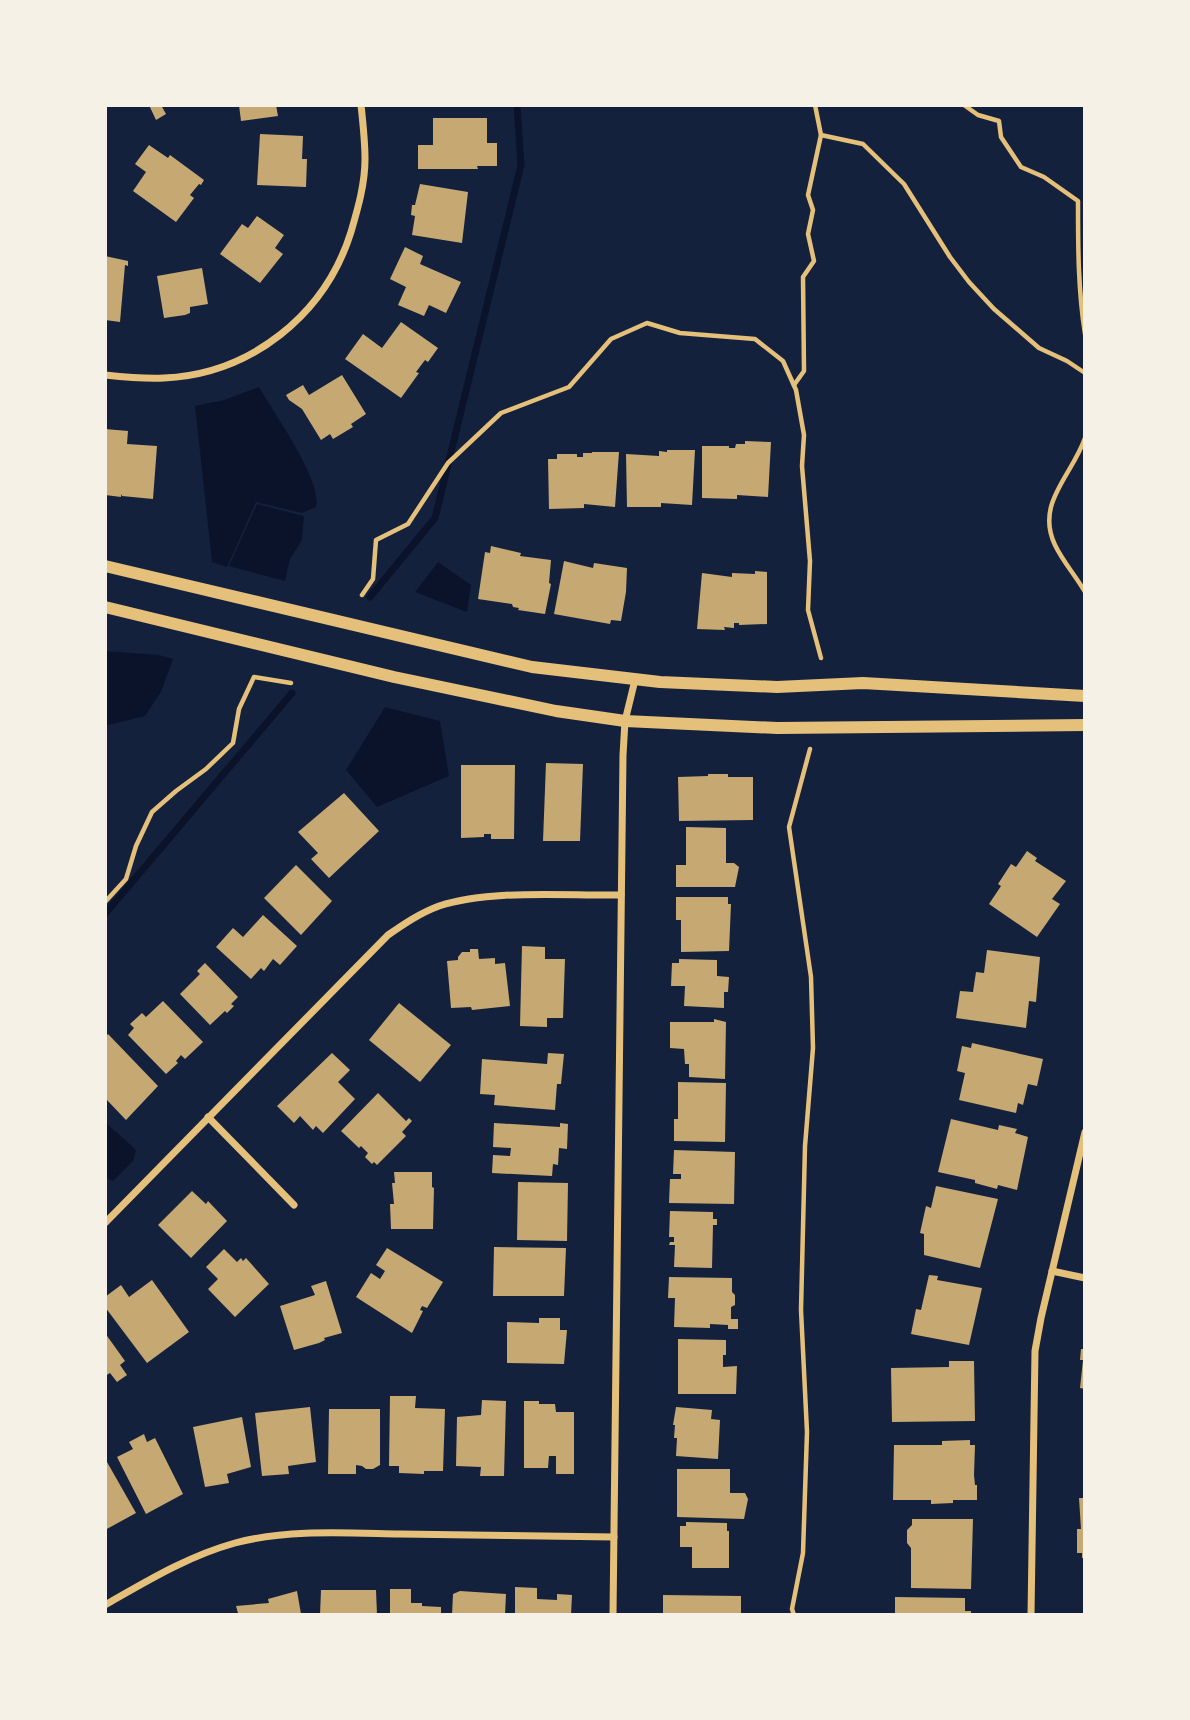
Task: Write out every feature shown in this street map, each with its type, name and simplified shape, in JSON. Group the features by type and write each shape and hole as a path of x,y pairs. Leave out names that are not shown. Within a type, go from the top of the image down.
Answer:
{"street":[{"path":"105,375 165,378 205,372 223,366 272,341 316,300 328,285 344,254 357,213 365,159 361,105"},
{"path":"105,566 533,667 635,680 777,687 863,683 1085,696"},
{"path":"105,607 407,680 625,721 777,728 1085,725"},
{"path":"613,1615 625,721 635,680"},
{"path":"105,1223 388,935 414,917 466,899 498,896 621,895"},
{"path":"208,1117 294,1205"},
{"path":"1031,1615 1033,1374 1041,1318 1085,1132"},
{"path":"1052,1271 1085,1278"},
{"path":"105,1605 173,1567 208,1552 271,1536 353,1533 614,1537"}],"path":[{"path":"794,385 804,371 803,277 814,261 808,234 813,210 808,195 821,135 815,105"},
{"path":"964,105 978,115 999,121 1000,137 1021,167 1044,177 1078,201 1078,267 1085,334"},
{"path":"821,135 863,144 904,184 950,257 977,291 1039,348 1085,373"},
{"path":"362,595 373,579 376,540 408,524 449,463 501,413 569,387 611,339 647,323 680,333 755,339 783,361 794,385 804,435 802,466 810,561 808,610 821,657"},
{"path":"1084,442 1051,504 1048,516 1055,546 1085,592"},
{"path":"105,902 126,879 136,846 152,812 206,769 233,743 239,709 254,677 291,683"},
{"path":"794,1615 792,1609 803,1553 807,1432 802,1297 805,1146 813,1048 811,976 789,827 810,748"}],"water":[{"path":"259,387 305,464 316,495 316,507 302,513 256,502 227,567 212,562 195,406 224,400"},
{"path":"257,504 304,516 302,540 290,559 285,581 229,566"},
{"path":"438,562 471,585 467,612 415,592"},
{"path":"105,651 159,655 173,659 161,692 145,716 105,726"},
{"path":"385,707 440,721 449,776 377,807 346,770"},
{"path":"105,1122 136,1151 133,1161 113,1181 105,1177"}],"building":[{"path":"149,105 161,105 166,114 156,120"},
{"path":"239,105 276,105 278,116 241,121"},
{"path":"433,118 487,118 487,143 497,143 497,166 477,166 478,169 418,169 418,145 433,145"},
{"path":"260,134 303,136 302,159 307,159 306,187 257,185"},
{"path":"149,145 168,158 170,155 204,180 190,195 194,198 176,222 133,191 146,172 135,164"},
{"path":"420,184 468,192 462,243 412,235 415,216 411,215 412,205 415,205"},
{"path":"257,216 284,235 275,248 283,254 260,283 220,254 242,224 248,228"},
{"path":"405,247 423,256 420,264 461,282 446,313 429,305 424,316 398,305 406,287 390,279"},
{"path":"105,256 128,261 128,266 125,265 120,322 105,320"},
{"path":"202,268 208,304 190,307 190,313 185,315 164,318 157,276"},
{"path":"401,322 438,348 416,372 419,373 401,398 345,359 363,334 382,348"},
{"path":"342,375 366,414 351,424 353,427 333,439 330,434 321,440 302,409 286,395 303,385 309,395"},
{"path":"105,429 128,431 127,444 157,446 153,499 121,494 121,497 105,495"},
{"path":"745,441 771,442 768,497 737,495 737,499 702,498 702,446 735,448 736,444 745,444"},
{"path":"695,450 692,505 661,503 661,507 627,507 626,454 659,456 659,451"},
{"path":"619,452 615,507 584,504 584,508 549,509 548,459 557,459 557,454 577,454 577,457 583,457 583,453"},
{"path":"491,546 521,553 520,556 551,560 551,584 545,614 518,610 519,608 513,607 512,604 478,599 485,552 490,553"},
{"path":"564,561 593,568 594,563 627,568 621,621 611,620 610,624 554,614"},
{"path":"755,571 767,572 767,624 734,623 734,628 724,627 725,630 697,629 702,573 732,577 732,573 755,574"},
{"path":"546,763 583,764 580,841 543,841"},
{"path":"461,765 515,765 514,839 491,839 491,834 461,838"},
{"path":"708,774 753,777 753,820 679,821 678,777"},
{"path":"344,793 379,831 329,878 311,859 318,853 298,832"},
{"path":"686,827 726,828 726,863 734,863 739,867 735,887 676,887 676,865 686,865"},
{"path":"1027,851 1037,858 1035,861 1066,881 1052,899 1060,904 1037,937 989,904 1011,864 1016,867"},
{"path":"296,865 332,901 301,935 264,898"},
{"path":"676,897 728,897 728,904 731,904 729,951 681,952 681,920 676,920"},
{"path":"263,915 297,946 280,965 273,959 264,971 261,968 251,979 216,947 233,928 243,937"},
{"path":"522,946 545,947 545,959 565,959 563,1018 547,1018 547,1027 520,1026"},
{"path":"470,949 478,949 479,959 495,958 495,964 505,963 510,1006 472,1010 471,1007 451,1008 447,961 458,960 462,952 470,952"},
{"path":"987,950 1040,957 1036,1002 1029,1001 1026,1028 956,1018 960,991 973,992 976,972 984,973"},
{"path":"679,959 717,960 717,976 729,977 728,992 724,992 724,1008 684,1006 685,986 671,986 672,963 679,963"},
{"path":"205,963 238,997 227,1013 225,1011 210,1025 180,994 200,974 197,971"},
{"path":"163,1001 203,1042 185,1059 181,1055 176,1061 178,1063 166,1074 128,1035 134,1028 130,1024 142,1013 146,1017"},
{"path":"399,1003 451,1045 420,1082 369,1040"},
{"path":"714,1019 726,1022 725,1079 689,1077 689,1064 685,1064 684,1049 670,1048 670,1022 714,1022"},
{"path":"108,1034 158,1086 126,1120 105,1098 105,1038"},
{"path":"972,1043 1043,1059 1037,1086 1028,1084 1023,1105 1018,1103 1016,1113 959,1100 965,1073 957,1071 962,1046 971,1048"},
{"path":"332,1053 350,1070 338,1082 355,1099 323,1133 316,1126 313,1130 300,1116 294,1123 277,1106"},
{"path":"548,1053 564,1054 561,1084 557,1084 555,1110 494,1105 495,1095 480,1094 482,1059 547,1064"},
{"path":"678,1082 726,1083 725,1142 674,1141 674,1119 678,1119"},
{"path":"378,1093 406,1121 409,1118 412,1121 402,1132 406,1136 377,1165 365,1157 368,1153 361,1146 359,1148 341,1131"},
{"path":"951,1119 998,1130 999,1125 1017,1129 1015,1133 1028,1137 1017,1190 998,1185 997,1189 975,1183 975,1180 938,1172"},
{"path":"494,1123 560,1127 560,1123 568,1124 567,1149 559,1148 558,1165 553,1164 552,1176 492,1173 493,1155 510,1156 511,1148 493,1147"},
{"path":"674,1150 735,1152 734,1204 669,1203 670,1179 681,1179 681,1174 673,1174"},
{"path":"394,1172 432,1172 433,1229 391,1229 390,1204 394,1204"},
{"path":"518,1182 568,1183 567,1241 517,1240"},
{"path":"936,1186 998,1199 980,1268 924,1255 924,1234 920,1233 926,1206 931,1208"},
{"path":"192,1191 206,1204 208,1201 227,1221 191,1258 158,1225"},
{"path":"670,1211 713,1212 717,1225 713,1225 712,1268 674,1267 675,1245 669,1245 674,1242 674,1237 669,1237"},
{"path":"494,1247 566,1248 564,1296 493,1296"},
{"path":"387,1248 443,1282 427,1308 422,1306 420,1310 423,1311 412,1333 356,1297 371,1273 380,1279 385,1271 376,1265"},
{"path":"224,1249 237,1262 246,1258 269,1284 235,1317 208,1289 218,1279 206,1267"},
{"path":"929,1275 938,1276 937,1280 982,1288 969,1345 911,1334 916,1309 921,1310"},
{"path":"669,1277 732,1278 735,1305 731,1307 731,1319 738,1319 738,1329 728,1329 728,1325 710,1324 710,1328 674,1327 675,1298 668,1298"},
{"path":"152,1280 189,1332 147,1363 105,1307 105,1297 121,1285 129,1297"},
{"path":"326,1281 342,1333 294,1350 280,1306 315,1295 311,1286"},
{"path":"539,1318 560,1318 560,1330 567,1330 564,1364 507,1363 507,1322 539,1323"},
{"path":"105,1333 125,1361 120,1365 127,1375 117,1382 110,1373 105,1376"},
{"path":"678,1339 726,1340 723,1367 737,1366 736,1394 678,1394"},
{"path":"1081,1349 1085,1349 1085,1389 1080,1388 1083,1360 1080,1360"},
{"path":"949,1361 974,1361 975,1421 892,1422 891,1368 949,1367"},
{"path":"390,1396 416,1396 415,1408 445,1409 443,1471 424,1471 424,1474 399,1473 399,1466 389,1466"},
{"path":"482,1400 506,1401 504,1476 480,1476 481,1467 456,1466 457,1417 481,1415"},
{"path":"524,1401 555,1404 556,1412 574,1412 574,1474 556,1474 556,1456 549,1456 548,1468 524,1468"},
{"path":"310,1407 316,1462 288,1466 289,1474 262,1476 255,1413"},
{"path":"676,1407 712,1410 711,1419 720,1420 718,1459 676,1456 677,1438 674,1438 673,1425"},
{"path":"329,1409 380,1409 380,1465 366,1469 356,1465 356,1474 328,1474"},
{"path":"242,1417 251,1467 227,1474 229,1483 205,1487 193,1427"},
{"path":"144,1434 147,1442 155,1438 183,1494 146,1514 117,1457 133,1449 129,1442"},
{"path":"970,1440 970,1445 975,1445 977,1500 931,1504 931,1500 893,1500 894,1445 942,1445 942,1441"},
{"path":"107,1462 136,1513 105,1530 105,1463"},
{"path":"677,1469 730,1469 730,1493 745,1493 748,1499 744,1519 677,1517"},
{"path":"1079,1498 1085,1498 1085,1558 1082,1558 1082,1553 1077,1553 1077,1529 1081,1529"},
{"path":"912,1519 973,1519 971,1589 911,1588 911,1548 907,1543 907,1530 912,1525"},
{"path":"686,1522 727,1523 729,1568 692,1568 692,1547 680,1547 680,1526 686,1526"},
{"path":"515,1587 537,1588 537,1599 557,1600 557,1594 572,1595 571,1615 515,1615"},
{"path":"390,1589 411,1589 411,1603 441,1607 441,1615 390,1615"},
{"path":"321,1590 376,1590 377,1615 320,1615"},
{"path":"297,1591 301,1614 238,1613 236,1606 269,1603 268,1599"},
{"path":"460,1591 506,1594 505,1615 452,1615 453,1594"},
{"path":"663,1595 741,1596 741,1615 663,1615"},
{"path":"895,1597 965,1598 965,1611 971,1611 971,1615 895,1615"}],"waterway":[{"path":"370,597 435,518 521,165 517,105"},
{"path":"105,914 292,693"}]}
